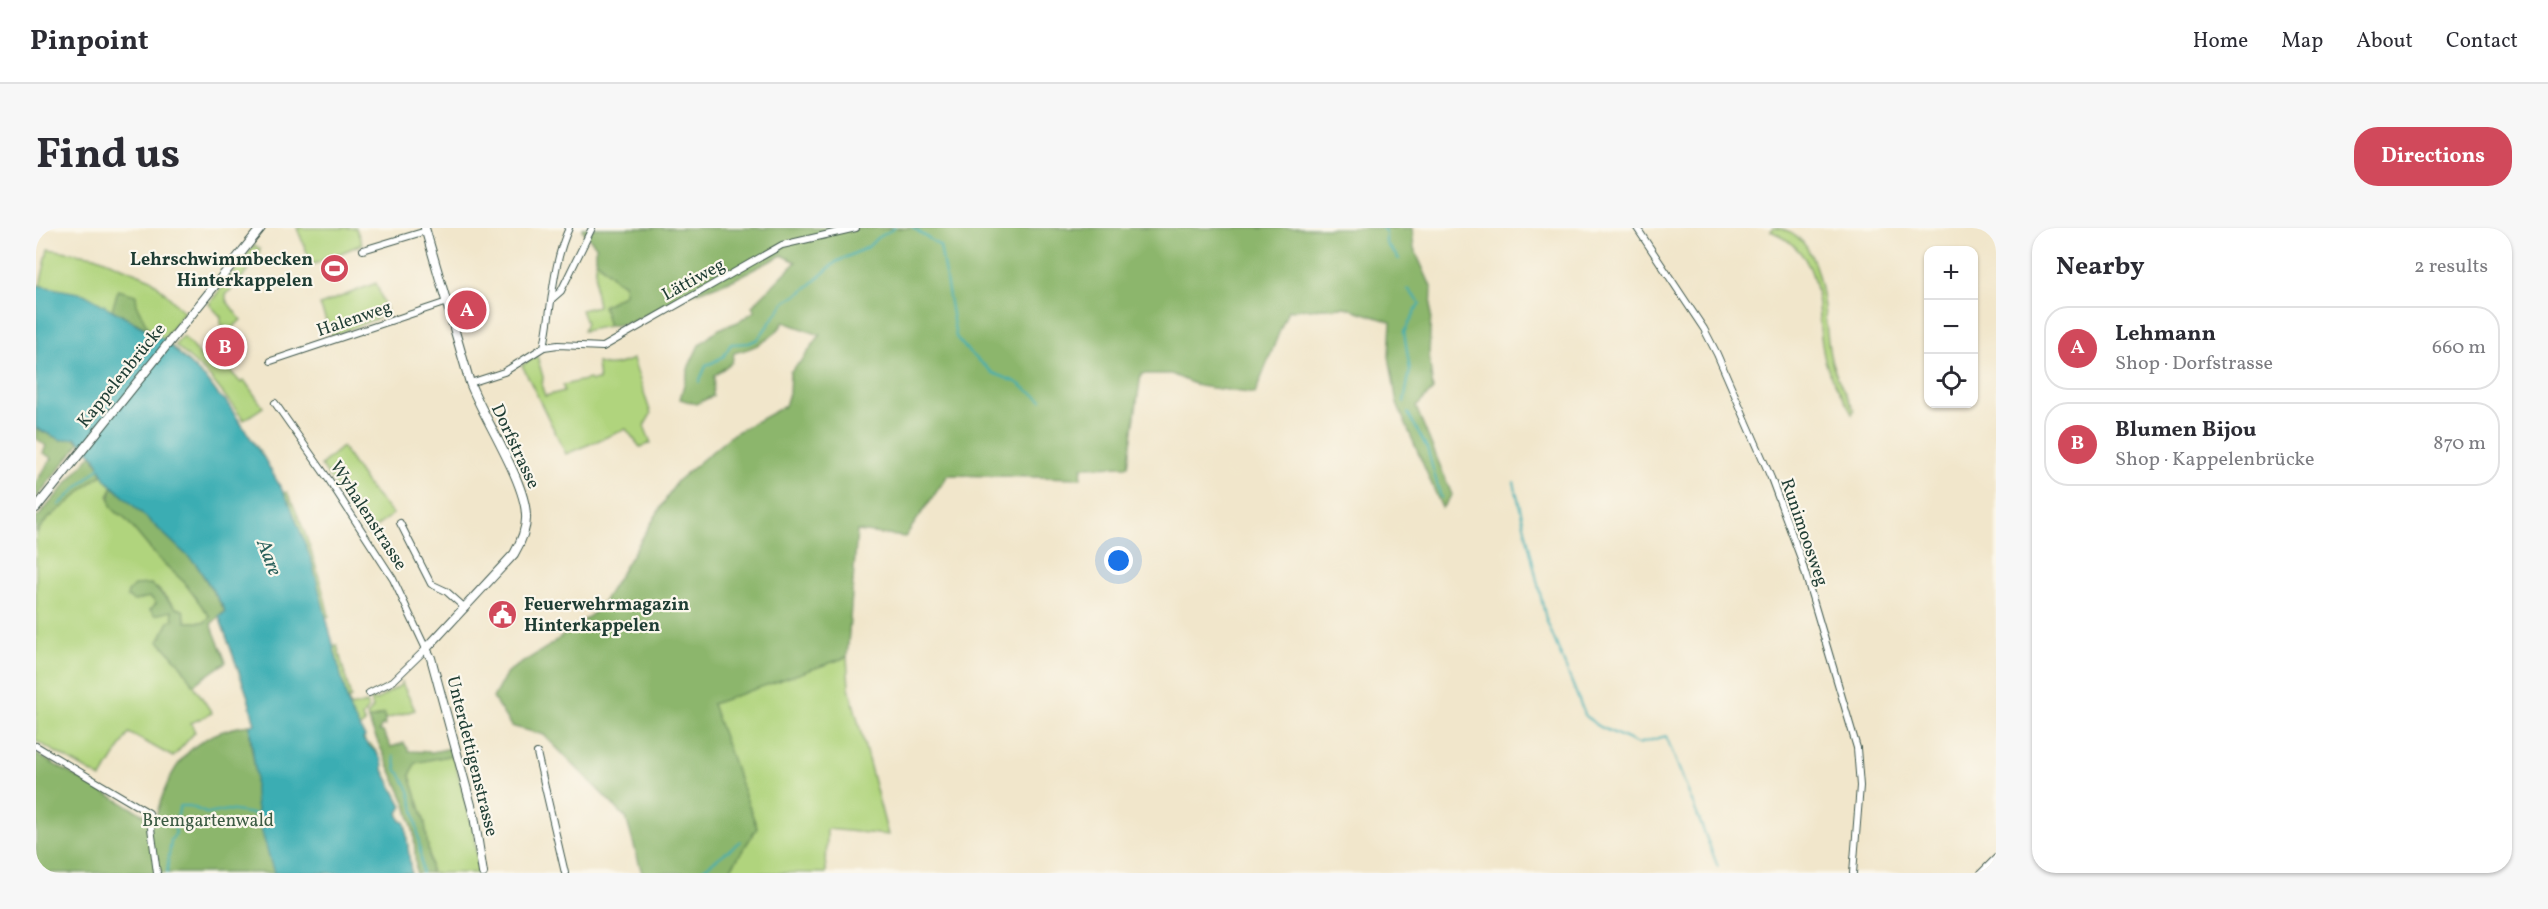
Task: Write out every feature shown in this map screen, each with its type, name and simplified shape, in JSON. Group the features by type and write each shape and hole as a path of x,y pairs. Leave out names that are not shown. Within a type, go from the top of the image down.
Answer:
{"street":[{"name":"Kappelenbrücke","path":"36,508 261,228"},
{"path":"470,383 504,372 544,347 553,298 554,277 569,228"},
{"path":"553,298 561,291 592,228"},
{"name":"Lättiweg","path":"544,347 558,345 603,347 783,245 856,228"},
{"name":"Runimoosweg","path":"1637,228 1696,315 1717,354 1771,478 1800,556 1857,748 1860,786 1853,873"},
{"path":"363,250 426,230"},
{"name":"Dorfstrasse","path":"426,230 470,383 520,490 526,521 522,539 514,554 426,649"},
{"name":"Halenweg","path":"271,361 447,302"},
{"name":"Wyhalenstrasse","path":"275,403 329,480 393,579 426,649"},
{"path":"400,523 431,584 446,591 465,609"},
{"path":"369,693 393,681 426,649"},
{"name":"Unterdettigenstrasse","path":"426,649 431,657 474,816 483,873"},
{"path":"36,746 149,813 157,873"},
{"path":"537,753 565,873"},
{"path":"1981,873 1996,858"}],"green space":[{"path":"297,228 356,228 362,244 312,265"},
{"path":"583,228 1412,228 1414,248 1432,289 1429,356 1433,390 1416,407 1452,495 1442,508 1397,404 1389,356 1391,322 1345,307 1288,310 1255,394 1199,386 1171,374 1141,374 1128,466 1082,467 1081,478 948,475 905,537 857,531 847,657 712,704 757,828 728,873 642,873 626,818 544,735 511,726 493,698 507,672 546,648 599,609 677,481 733,434 785,406 789,393 790,372 803,359 820,335 784,322 774,334 762,342 734,353 732,362 714,376 713,396 696,404 680,399 689,366 699,345 719,329 738,322 755,311 752,306 796,262 782,255 733,280 688,295 630,323 609,326 603,306 625,294 624,283 617,281 596,260 596,246 582,230"},
{"path":"1773,228 1790,232 1803,243 1812,259 1823,299 1830,355 1840,383 1854,410 1852,414 1833,381 1825,360 1818,303 1811,270 1802,255 1790,242 1771,231"},
{"path":"254,245 260,249 257,261 226,295 226,300 241,320 230,330 221,325 221,317 209,304"},
{"path":"48,249 95,256 151,279 184,312 164,339 225,400 264,458 283,494 287,492 301,522 321,584 333,646 337,645 351,698 348,699 350,707 367,703 368,708 362,717 365,723 359,728 367,745 370,744 379,756 383,770 402,806 398,813 401,821 405,822 411,873 274,873 250,725 255,724 248,697 219,616 225,611 202,572 113,487 108,496 117,513 123,516 157,557 184,582 211,617 205,622 186,622 183,610 176,608 157,588 149,597 153,599 161,612 172,611 173,619 159,641 179,663 212,713 191,723 195,732 173,757 129,733 101,778 36,741 36,534 48,518 96,478 95,457 76,438 36,428 36,285 40,286"},
{"path":"596,260 617,281 624,283 626,294 603,306 609,326 583,331 586,323 581,310 598,306 595,290"},
{"path":"376,283 388,314 332,336 320,305"},
{"path":"118,290 136,295 137,306 149,330 112,310"},
{"path":"183,336 203,359 206,357 217,369 224,364 241,383 244,380 263,407 244,420 210,377 175,345"},
{"path":"537,356 545,396 564,391 563,385 589,379 599,380 597,363 615,365 633,359 651,414 644,426 651,443 640,447 626,429 566,454 522,365"},
{"path":"36,428 61,440 73,437 80,443 36,498 36,482 52,458 43,453 46,446 36,438"},
{"path":"342,447 371,490 393,514 367,534 321,465"},
{"path":"92,454 103,475 48,519 36,534 36,519"},
{"path":"113,486 196,564 225,611 211,624 226,662 193,685 179,663 159,641 173,619 172,611 155,615 150,610 156,604 153,599 149,597 134,601 127,597 128,592 135,585 151,584 176,608 183,610 186,622 205,622 210,617 184,582 157,557 123,516 112,508 110,496"},
{"path":"847,657 849,687 888,835 827,829 826,873 728,873 757,828 711,704"},
{"path":"401,681 415,710 386,719 384,714 368,720 367,716 373,708 372,697 375,701 401,685"},
{"path":"384,714 385,726 382,725 379,731 383,732 391,747 404,743 409,751 432,752 452,748 453,755 415,763 410,776 425,823 431,873 416,873 414,834 406,804 368,720"},
{"name":"Bremgartenwald","path":"250,725 259,813 274,873 36,873 36,754 155,821 167,784 175,768 186,755 213,735"},
{"path":"453,755 473,829 479,873 431,873 425,823 410,776 415,762"}],"water":[{"name":"Aare","path":"36,285 84,294 163,339 225,400 264,458 290,504 312,562 350,711 365,737 363,739 381,760 383,770 402,806 398,813 401,821 405,822 411,873 274,873 255,798 256,777 250,725 255,724 248,697 219,616 225,613 224,608 196,564 106,480 95,457 76,438 61,440 36,428"}],"waterway":[{"path":"699,382 706,366 723,357 731,344 749,343 758,339 785,302 802,292 836,262 868,247 877,238 895,228"},
{"path":"913,228 940,246 956,337 993,373 1016,382 1042,400"},
{"path":"1382,228 1386,232 1386,243 1399,259"},
{"path":"1404,402 1410,370 1404,332 1420,303 1408,289"},
{"path":"1408,413 1427,448 1441,498"},
{"path":"59,505 101,466"},
{"path":"1514,482 1546,619 1585,715 1596,725 1638,744 1666,736 1718,867"},
{"path":"394,756 397,771 408,788 412,804 422,873"},
{"path":"167,873 171,840 176,833 173,823 180,806 190,806 208,814 228,810 260,815"},
{"path":"698,873 741,841"}],"place":[{"name":"Lehrschwimmbecken Hinterkappelen","path":"334,269"},
{"name":"Lehmann","path":"467,310"},
{"name":"Blumen Bijou","path":"225,347"},
{"name":"Feuerwehrmagazin Hinterkappelen","path":"503,614"}]}
